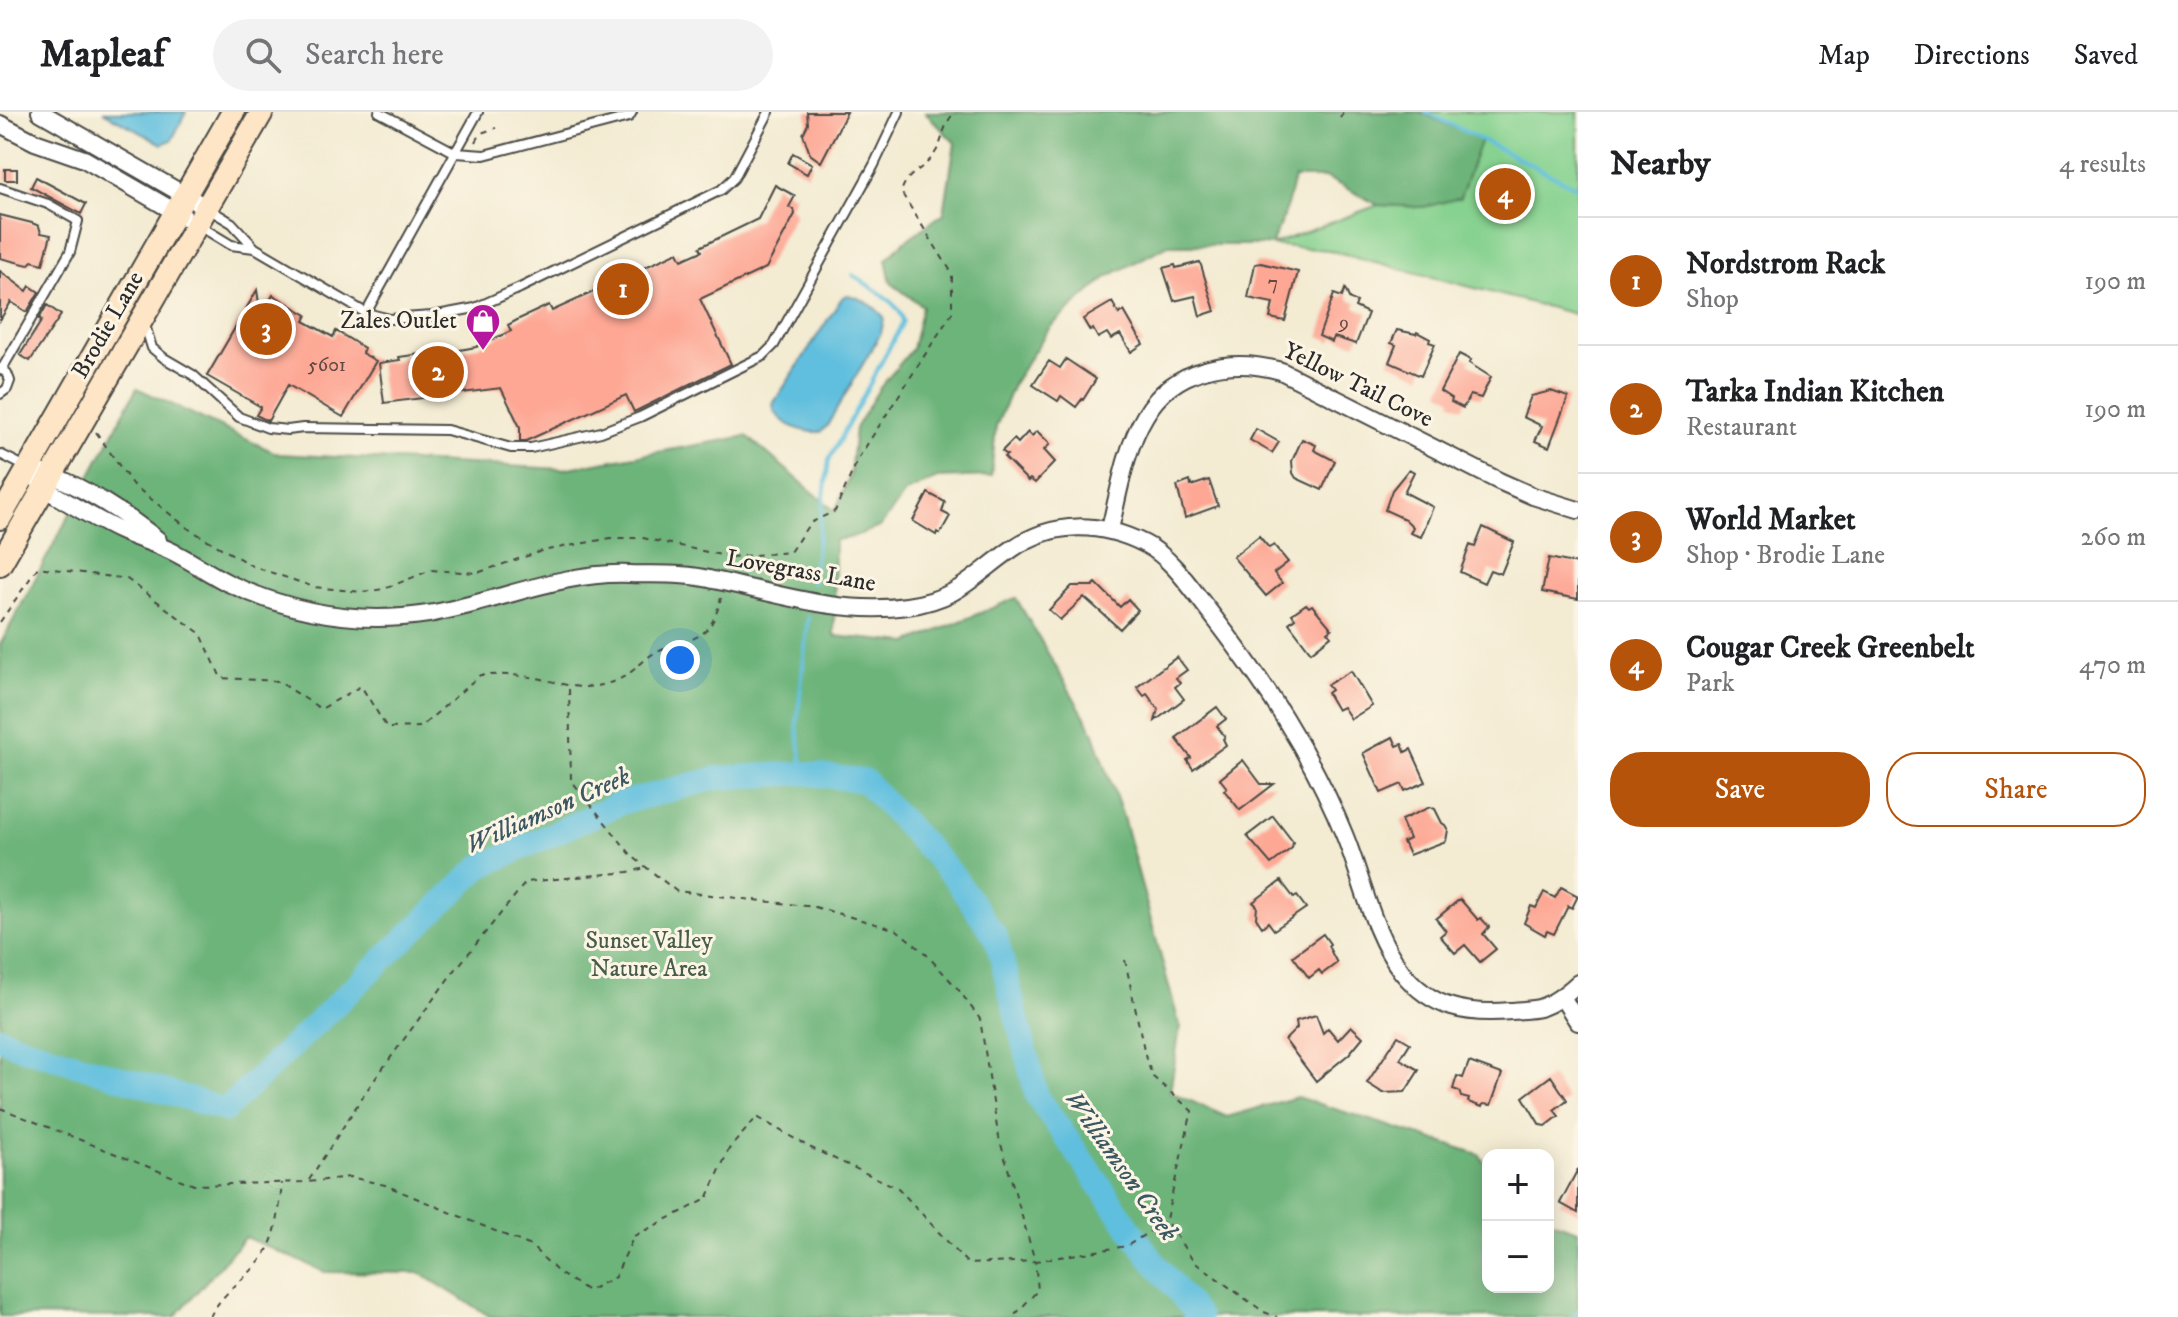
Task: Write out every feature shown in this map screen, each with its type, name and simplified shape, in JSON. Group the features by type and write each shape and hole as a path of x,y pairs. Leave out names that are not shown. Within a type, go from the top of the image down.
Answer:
{"main road":[{"name":"Brodie Lane","path":"0,518 233,112"},
{"name":"Brodie Lane","path":"0,564 262,112"}],"street":[{"path":"40,112 180,204"},
{"path":"0,124 35,142 84,159 202,216"},
{"name":"Yellow Tail Cove","path":"1110,529 1131,450 1146,413 1160,396 1196,373 1240,363 1258,364 1281,371 1521,491 1578,510"},
{"name":"Lovegrass Lane","path":"29,469 48,482 126,516 172,551 225,581 277,603 340,617 430,614 564,579 602,573 704,578 839,605 878,609 908,606 934,601 955,592 977,579 1012,549 1045,532 1064,527 1110,529 1150,546 1181,576 1271,693 1319,779 1344,835 1387,951 1407,977 1429,995 1451,1007 1477,1014 1539,1008 1562,997 1578,983"},
{"path":"1562,997 1578,1022"}],"lane":[{"path":"379,112 456,153 484,155 629,117 632,112"},
{"path":"366,313 478,112"},
{"path":"202,216 232,223 255,248 366,313 390,319 432,316 475,308 721,190 734,178 769,112"},
{"path":"146,311 145,332 152,348 193,375 239,417 268,428 447,430 511,448 553,444 601,432 640,417 763,356 774,345 874,165 899,112"},
{"path":"0,188 48,204 78,221 70,252 1,369 10,381 7,389 0,394"},
{"path":"202,216 231,245 255,248"},
{"path":"0,454 29,469"}],"path":[{"path":"91,425 132,484 189,529 252,566 314,587 361,592 384,589 431,570 477,573 542,551 611,538 643,538 730,557 790,552 810,523 835,511 859,457 952,313 952,273 901,192 905,180 937,151 945,122 955,112"},
{"path":"1340,118 1344,112"},
{"path":"476,142 481,133 496,128"},
{"path":"0,622 38,567 127,579 201,634 221,678 278,681 321,709 361,686 387,728 421,727 480,675 530,677 569,687 608,684 630,675 656,651 699,638 716,618 730,557"},
{"path":"569,687 571,780 632,856 676,891 815,907 897,930 926,954 980,1019 998,1134 1035,1261 1038,1290 1013,1317"},
{"path":"308,1182 385,1065 448,979 526,882 647,868"},
{"path":"0,1108 194,1185 308,1182 350,1177 385,1185 531,1246 559,1273 588,1291 615,1277 634,1236 707,1199 729,1149 757,1117 809,1147 898,1188 968,1264 1035,1261 1127,1246 1166,1221 1192,1111 1153,1077 1146,1059 1125,960"},
{"path":"210,1317 216,1304 261,1260 278,1229 282,1183"},
{"path":"1166,1221 1194,1262 1264,1312 1277,1317"}],"green space":[{"name":"Sunset Valley Nature Area","path":"925,112 1420,112 1481,139 1460,198 1424,207 1378,205 1327,178 1294,178 1286,210 1271,245 1168,245 1107,277 1050,327 1014,382 996,427 991,476 937,478 906,492 880,527 835,540 834,636 908,643 1016,598 1093,731 1123,817 1180,1027 1170,1092 1227,1117 1297,1097 1479,1154 1482,1158 1482,1293 1554,1293 1554,1222 1578,1230 1578,1317 491,1317 420,1273 325,1272 245,1237 175,1317 0,1316 0,645 137,388 278,454 563,469 747,436 835,511 850,476 855,428 879,389 912,349 922,306 891,283 886,259 944,213 955,143"},
{"path":"1268,112 1578,112 1578,315 1329,250 1271,245 1378,205 1424,207"}],"water":[{"path":"103,112 186,112 172,140 162,144"},
{"path":"846,295 862,300 881,314 884,318 881,333 827,426 821,432 799,429 779,417 773,404"}],"building":[{"path":"807,112 847,112 821,162 810,154 803,134 808,124"},
{"path":"793,153 812,164 807,174 788,163"},
{"path":"5,169 17,169 17,180 5,180"},
{"path":"36,177 86,204 81,214 31,187"},
{"path":"775,185 795,196 789,207 795,214 766,268 700,299 731,364 634,412 626,395 526,441 520,441 520,427 501,388 384,403 379,363 400,360 399,357 421,354 421,357 476,347 511,331 508,325 519,319 549,305 552,311 600,289 597,283 636,264 639,270 678,252 682,260 702,251 700,247 758,219"},
{"path":"0,215 32,223 39,226 41,233 51,235 43,264 32,261 28,265 0,258"},
{"path":"1200,262 1215,311 1200,316 1195,296 1174,301 1163,268"},
{"path":"1255,264 1298,272 1285,321 1270,318 1273,303 1248,298"},
{"path":"0,271 27,291 30,286 39,292 27,312 11,302 0,320"},
{"path":"1345,289 1350,300 1357,302 1355,307 1368,313 1356,344 1334,337 1332,342 1319,336 1334,294 1342,297"},
{"path":"257,290 261,317 273,295 307,315 304,321 333,337 336,331 364,348 362,353 376,361 343,417 288,385 268,421 256,415 261,407 207,376"},
{"path":"1112,302 1119,314 1124,311 1143,344 1131,352 1120,334 1111,339 1107,333 1098,338 1083,319"},
{"path":"47,305 61,315 30,361 20,355 42,320 39,319"},
{"path":"1397,330 1417,332 1435,344 1421,376 1389,362 1396,345 1391,343"},
{"path":"1459,354 1491,377 1481,398 1470,395 1463,408 1440,391"},
{"path":"1066,359 1096,379 1076,407 1061,396 1058,401 1033,385 1049,361 1060,368"},
{"path":"1551,391 1568,397 1549,447 1535,441 1542,426 1523,417 1531,396"},
{"path":"1256,429 1279,442 1272,453 1250,440"},
{"path":"1037,431 1050,444 1044,450 1055,462 1035,483 1030,479 1028,481 1004,457 1007,455 1002,451 1014,439 1018,443 1028,432 1032,436"},
{"path":"1302,439 1316,445 1314,450 1335,461 1322,490 1296,478 1293,473 1292,461"},
{"path":"1409,469 1414,472 1404,492 1433,507 1421,537 1410,533 1413,527 1405,519 1385,510 1392,490"},
{"path":"1209,480 1218,506 1185,518 1177,486 1190,481 1191,486"},
{"path":"928,493 945,502 942,512 950,516 940,534 937,532 936,535 913,521"},
{"path":"1483,527 1514,542 1501,574 1490,570 1484,583 1460,572 1470,545 1475,547"},
{"path":"1259,536 1269,548 1274,545 1288,562 1274,573 1282,583 1266,596 1233,557"},
{"path":"1549,558 1578,564 1578,599 1542,592"},
{"path":"1096,583 1120,607 1128,599 1138,610 1120,629 1084,597 1060,620 1049,610 1072,586 1093,586"},
{"path":"1306,604 1309,607 1312,605 1332,629 1328,632 1331,636 1311,652 1289,623 1295,618 1292,614"},
{"path":"1177,657 1187,670 1176,678 1180,683 1175,687 1184,699 1155,721 1158,709 1147,694 1144,696 1137,687"},
{"path":"1351,671 1372,706 1351,719 1343,707 1337,710 1327,693 1331,690 1327,685"},
{"path":"1217,707 1226,719 1217,726 1225,737 1226,745 1193,769 1187,760 1191,758 1176,738"},
{"path":"1393,737 1397,746 1402,744 1405,752 1411,749 1426,782 1405,791 1402,784 1381,793 1363,753"},
{"path":"1243,760 1261,784 1274,784 1240,810 1224,790 1227,788 1220,779"},
{"path":"1430,807 1435,809 1448,830 1446,841 1409,855 1403,842 1409,839 1401,820"},
{"path":"1273,816 1293,842 1292,848 1271,864 1247,836"},
{"path":"1281,881 1306,908 1274,930 1268,922 1262,927 1256,918 1257,906 1253,902"},
{"path":"1561,887 1578,896 1572,908 1568,906 1554,934 1547,931 1545,935 1524,923 1531,906 1536,908 1544,892 1555,898"},
{"path":"1460,899 1478,920 1481,918 1489,927 1483,934 1496,949 1480,962 1465,945 1455,953 1440,936 1446,931 1436,919"},
{"path":"1323,934 1337,963 1322,974 1319,970 1309,978 1293,956"},
{"path":"1316,1015 1323,1033 1328,1028 1338,1040 1351,1026 1363,1037 1349,1054 1316,1081 1285,1040 1297,1028 1296,1021"},
{"path":"1398,1036 1410,1043 1400,1059 1419,1070 1405,1092 1383,1093 1367,1083"},
{"path":"1469,1062 1502,1074 1491,1105 1483,1104 1482,1107 1468,1102 1469,1099 1461,1097 1459,1091 1453,1089 1457,1076 1463,1078"},
{"path":"1551,1076 1567,1100 1554,1110 1559,1116 1546,1126 1540,1125 1523,1097"},
{"path":"1578,1169 1578,1213 1560,1203"}],"waterway":[{"path":"1426,112 1578,188"},
{"path":"812,583 829,460 903,322 891,302 853,275"},
{"path":"803,773 797,725 808,617"},
{"name":"Williamson Creek","path":"0,1038 225,1110 480,867 621,803 717,778 803,773 865,781 954,877 996,937 1037,1096 1150,1257 1199,1317"},
{"path":"1573,1317 1578,1311"}],"place":[{"name":"Cougar Creek Greenbelt","path":"1505,194"},
{"name":"Nordstrom Rack","path":"623,289"},
{"name":"World Market","path":"266,329"},
{"name":"Zales Outlet","path":"483,352"},
{"name":"Tarka Indian Kitchen","path":"438,372"}]}
